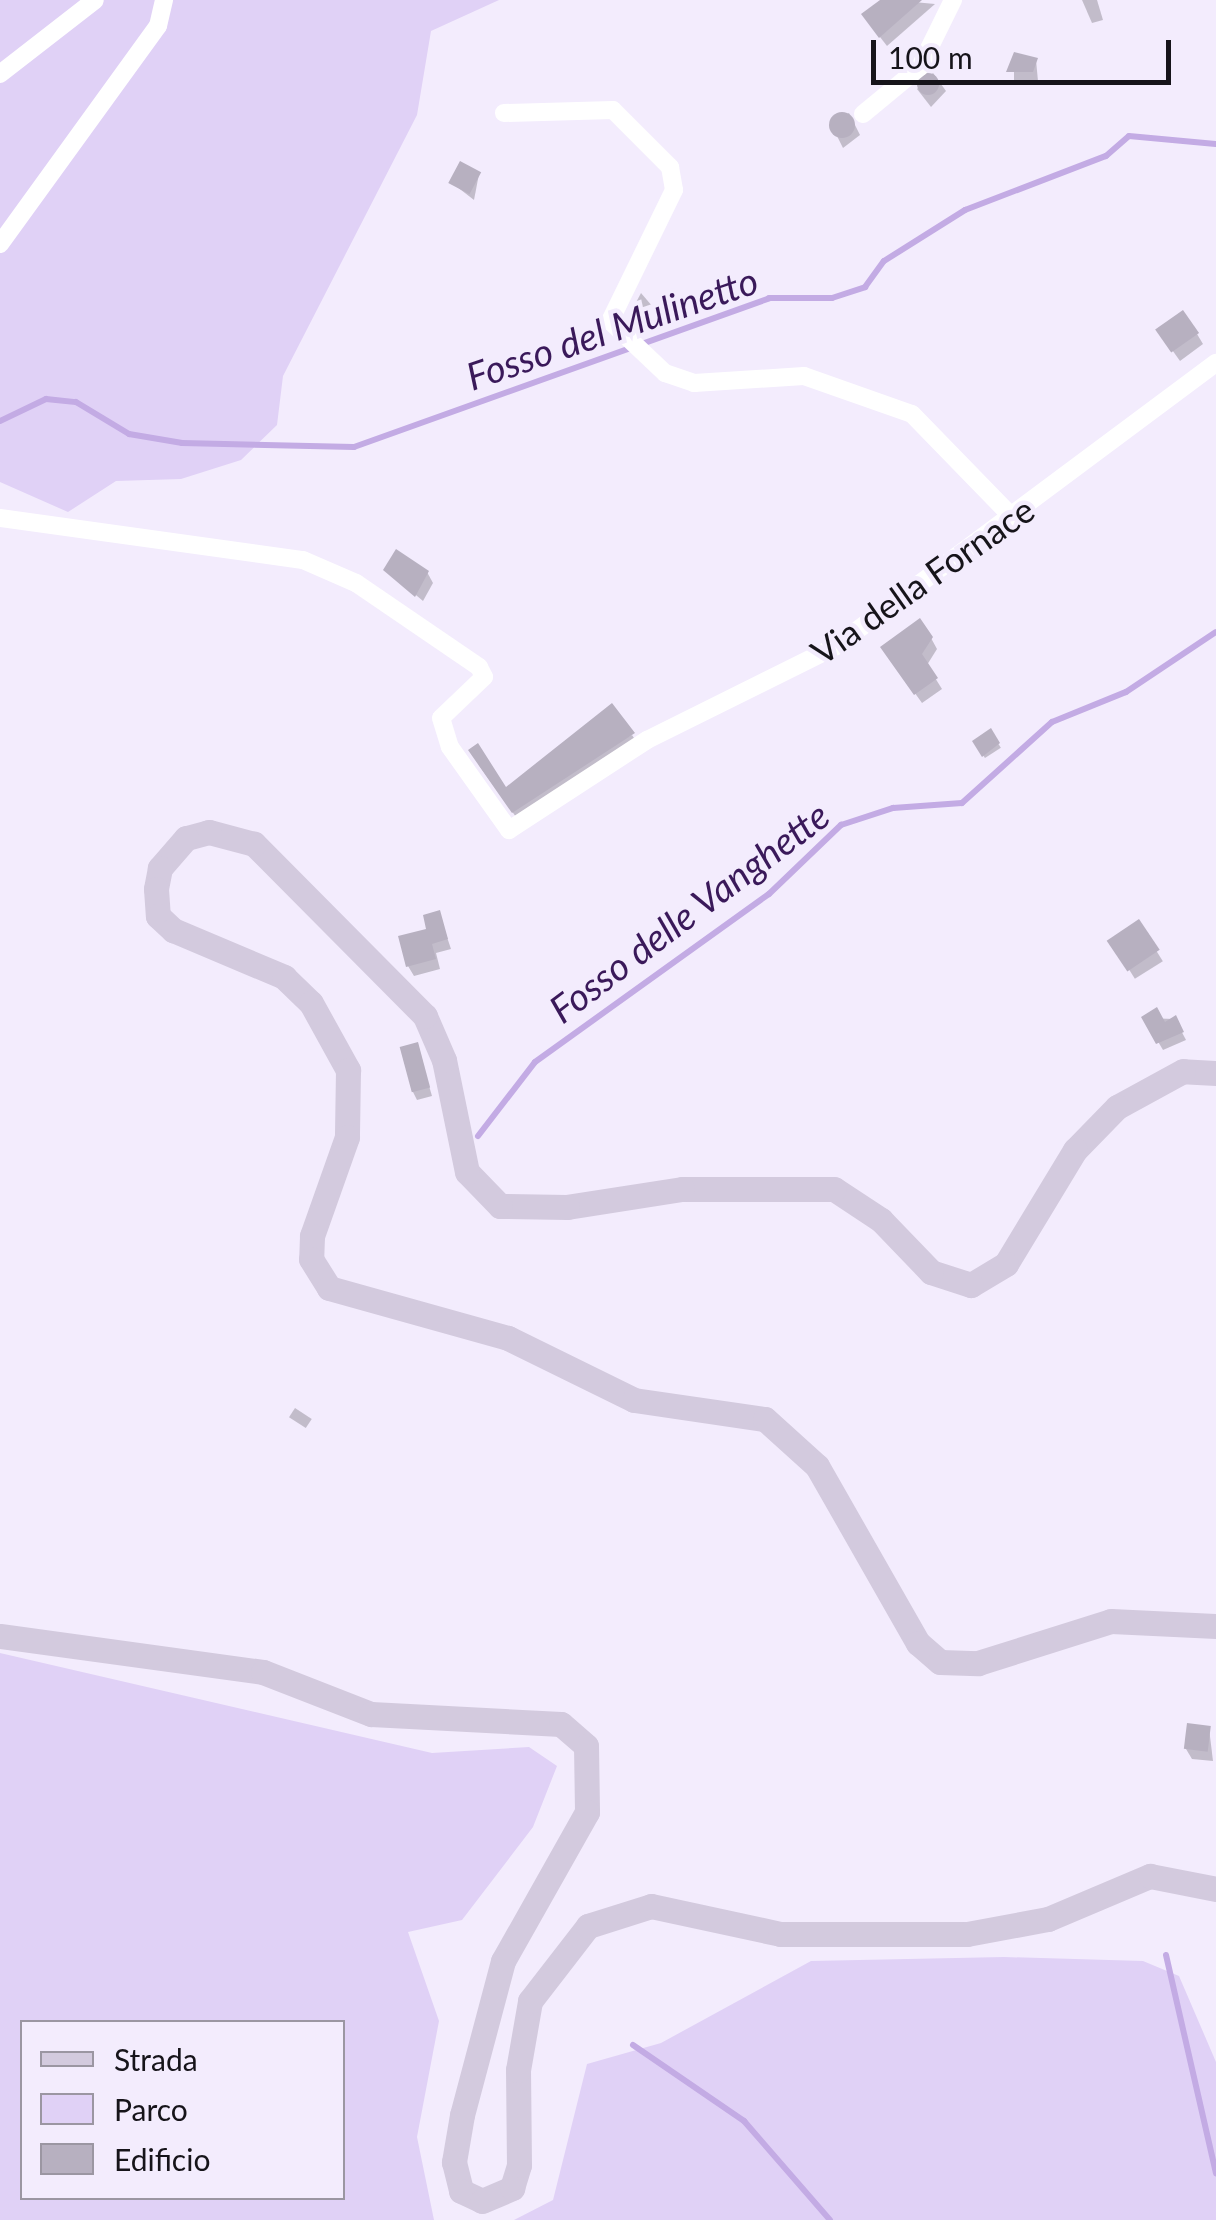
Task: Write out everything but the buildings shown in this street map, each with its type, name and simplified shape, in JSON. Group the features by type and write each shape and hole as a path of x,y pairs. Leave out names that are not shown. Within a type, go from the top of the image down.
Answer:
{"main road":[{"path":"1216,1073 1182,1071 1117,1107 1075,1150 1006,1264 971,1286 931,1272 881,1220 834,1189 682,1189 567,1207 500,1206 468,1172 444,1060 425,1016 254,844 209,832 186,838 160,868 156,890 158,916 172,930 284,977 311,1003 348,1070 347,1137 312,1236 316,1274 329,1288 508,1338 634,1400 765,1419 818,1466 918,1643 940,1662 978,1662 1111,1620 1216,1626"},
{"path":"0,1636 263,1672 371,1714 560,1724 586,1746 587,1812 503,1961 462,2115 454,2162 461,2190 482,2201 512,2188 519,2165 518,2070 530,2001 588,1926 651,1906 780,1934 967,1934 1048,1919 1150,1876 1216,1888"}],"street":[{"path":"0,74 95,0"},
{"path":"0,244 158,26 164,0"},
{"path":"863,114 920,67 954,0"},
{"path":"504,113 613,110 670,167 674,190 611,307 610,321 643,353 678,380 804,376 912,414 1013,518"},
{"name":"Via della Fornace","path":"0,518 303,560 356,583 479,667 484,677 441,718 450,747 510,830 647,740 836,646 1013,518 1216,363"}],"green space":[{"path":"0,0 499,0 431,31 417,115 283,376 277,425 241,460 181,479 116,481 68,512 0,482"},
{"path":"0,1653 432,1753 529,1747 557,1766 533,1827 462,1920 408,1932 439,2021 417,2137 434,2220 0,2220"},
{"path":"1004,1957 1143,1961 1179,1976 1216,2062 1216,2220 514,2220 553,2200 587,2064 661,2043 811,1961"}],"waterway":[{"name":"Fosso del Mulinetto","path":"0,421 46,399 76,402 129,434 182,443 354,447 769,298 832,298 865,287 884,261 965,210 1106,156 1129,136 1216,144"},
{"name":"Fosso delle Vanghette","path":"478,1136 535,1062 769,894 841,825 893,808 962,803 1052,722 1126,692 1216,632"},
{"path":"1166,1955 1216,2173"},
{"path":"633,2045 744,2121 830,2220"}]}
